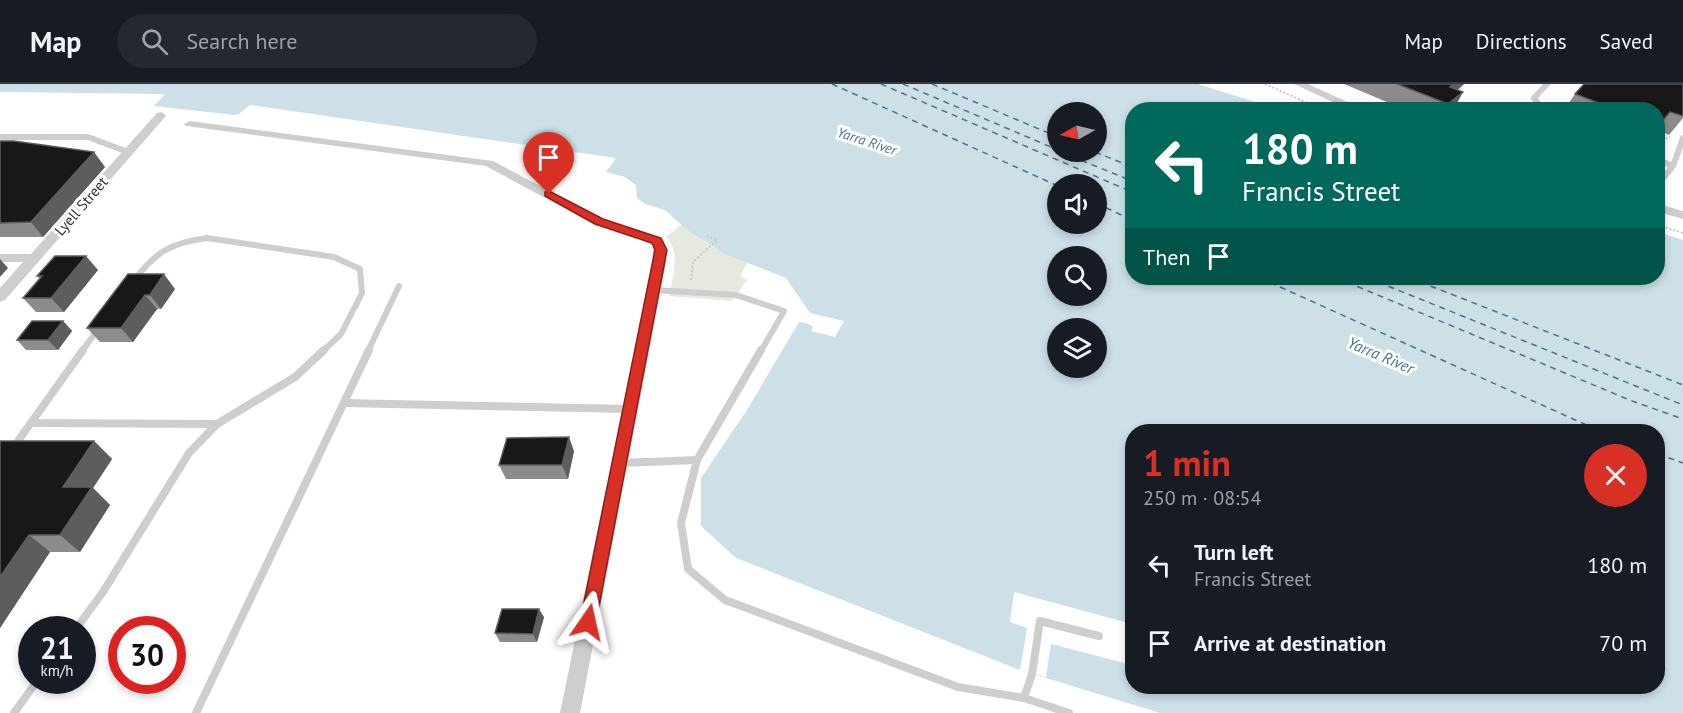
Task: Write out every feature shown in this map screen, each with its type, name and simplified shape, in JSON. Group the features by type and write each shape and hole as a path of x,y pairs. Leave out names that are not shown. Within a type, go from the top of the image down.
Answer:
{"street":[{"path":"1299,84 1341,102"},
{"name":"Lyell Street","path":"0,297 161,115"},
{"path":"190,124 489,163 599,222 657,241 661,250 654,290 570,713"},
{"path":"1665,210 1683,215"},
{"path":"0,258 35,258"}],"lane":[{"path":"1537,102 1534,98 1547,84"},
{"path":"0,136 88,136 128,152"},
{"path":"1665,176 1673,166 1683,138"},
{"path":"1665,163 1673,166"},
{"path":"85,616 103,592 189,453 216,424 294,377 341,334 362,293 360,269 334,257 207,238 186,240 166,248 147,263 126,291"},
{"path":"196,713 399,286"},
{"path":"654,290 736,296 784,311 697,460 681,523 688,569 725,600 958,687 1024,698 1069,713"},
{"path":"6,458 106,319"},
{"path":"344,403 630,410"},
{"path":"32,423 216,424"},
{"path":"620,463 697,460"},
{"path":"1024,698 1032,674 1040,621 1100,636"},
{"path":"14,713 28,694"}],"path":[{"path":"1265,84 1305,102"},
{"path":"1665,227 1683,233"},
{"path":"688,287 693,262 717,240 707,236"}],"shaded area":[{"path":"681,225 711,246 748,262 740,276 747,280 732,301 669,296 675,257 671,243 666,237"}],"water":[{"name":"Yarra River","path":"0,84 1198,84 1255,102 1125,102 1125,285 1665,285 1665,234 1683,240 1683,713 1160,713 1020,670 736,558 701,526 701,478 747,410 799,322 805,323 810,313 786,278 725,254 687,230 665,210 645,204 637,198 636,185 625,177 606,172 616,158 250,105 239,114 234,115 154,106 165,94 0,92"}],"pier":[{"path":"810,313 844,321 835,337 811,331 813,326 805,323"},
{"path":"1014,592 1125,622 1125,663 1051,644 1046,677 1020,670 1027,628 1010,622"}],"building":[{"path":"1397,84 1453,84 1450,87 1463,92 1450,102 1443,102"},
{"path":"1584,84 1683,84 1683,116 1670,112 1665,118 1665,102 1596,102 1575,94"},
{"path":"0,141 94,152 31,222 0,223"},
{"path":"55,256 86,256 51,298 23,298 42,276 37,276"},
{"path":"128,274 164,274 150,295 145,295 121,328 87,328"},
{"path":"32,321 63,321 48,340 17,340"},
{"path":"569,437 562,465 499,465 507,438"},
{"path":"0,441 94,441 63,487 92,487 60,535 29,535 0,577"},
{"path":"502,609 539,609 533,634 495,633"}],"ferry route":[{"path":"832,84 1047,181"},
{"path":"881,84 1125,189"},
{"path":"903,84 1047,145"},
{"path":"932,84 1047,132"},
{"path":"1107,157 1125,164"},
{"path":"1085,162 1125,178"},
{"path":"1107,208 1125,217"},
{"path":"1276,285 1584,424"},
{"path":"1354,285 1632,401 1683,419"},
{"path":"1385,285 1683,405"},
{"path":"1428,285 1683,385"},
{"path":"1665,457 1683,463"}],"route":[{"path":"549,194 599,222 657,241 661,250 588,622"}]}
